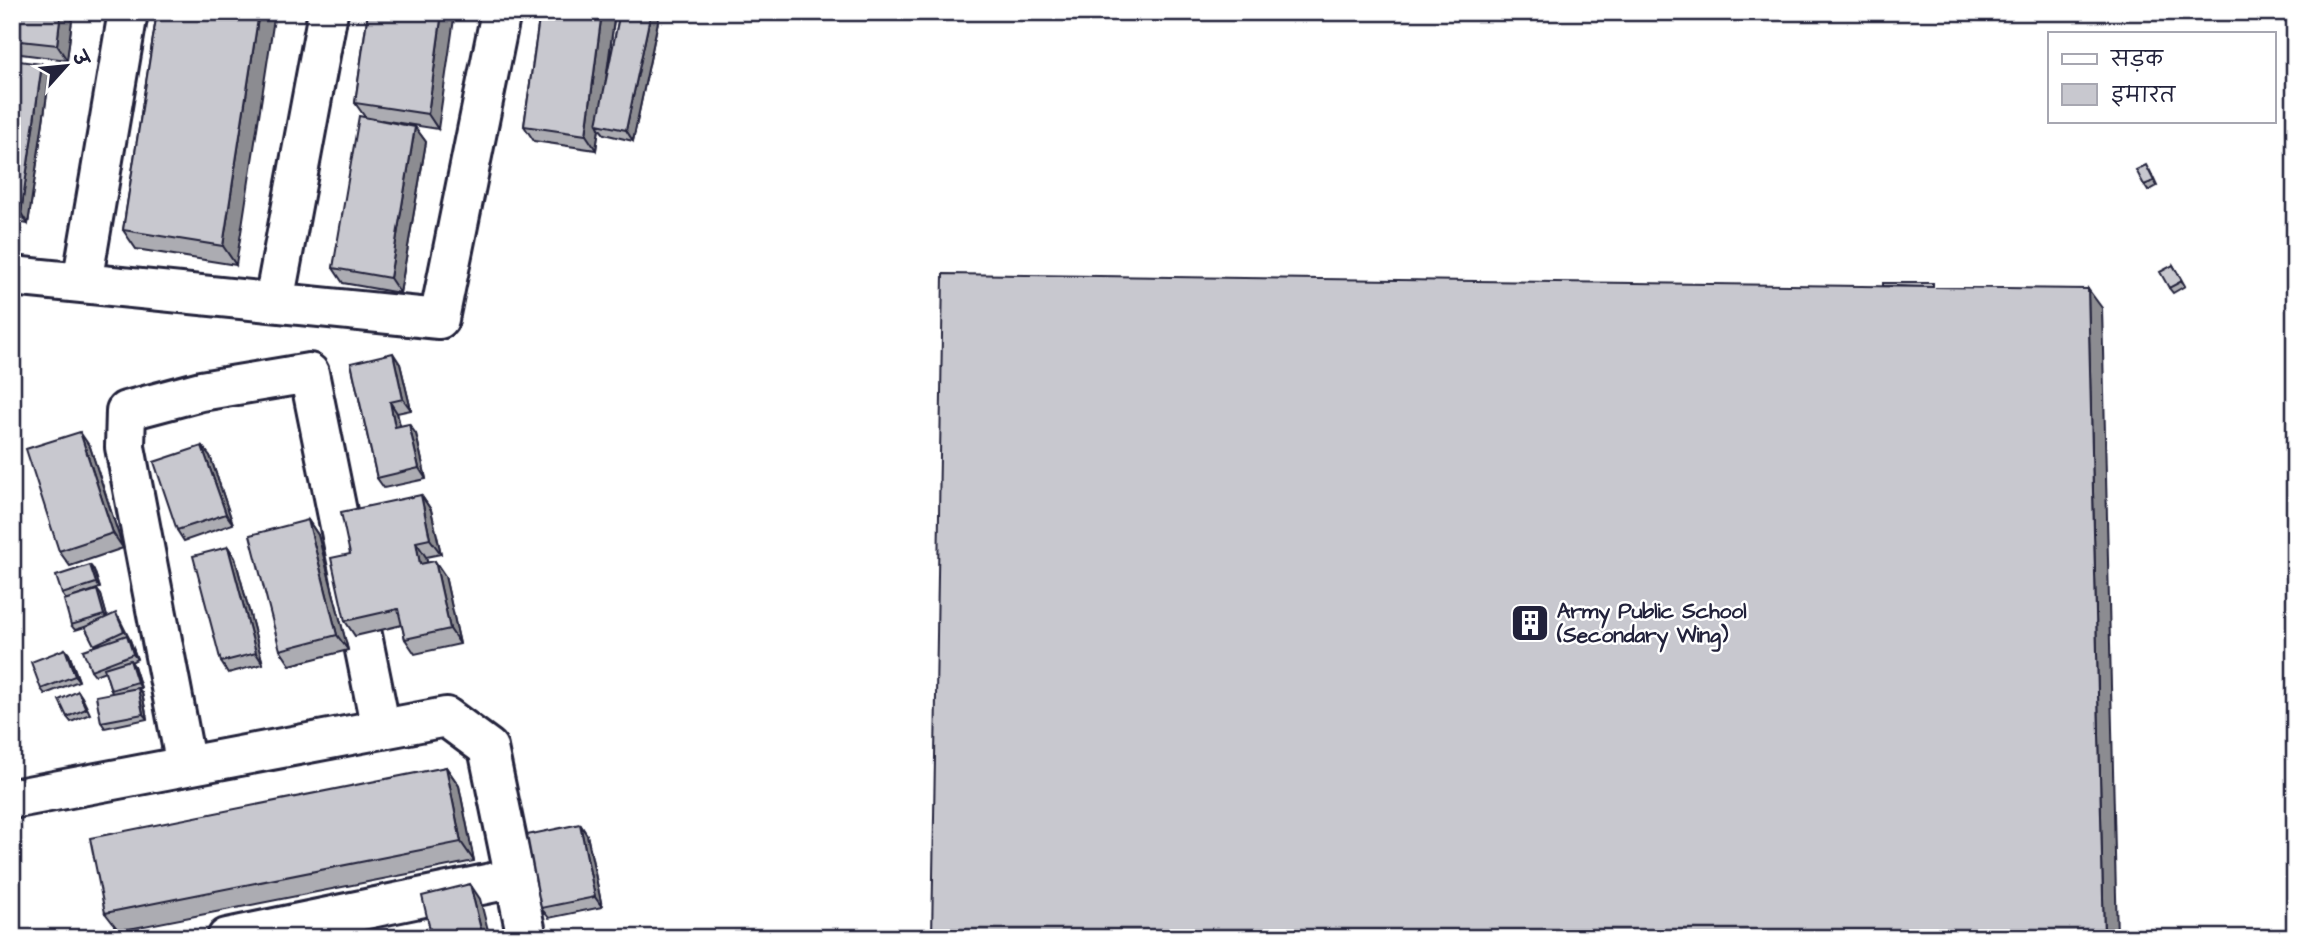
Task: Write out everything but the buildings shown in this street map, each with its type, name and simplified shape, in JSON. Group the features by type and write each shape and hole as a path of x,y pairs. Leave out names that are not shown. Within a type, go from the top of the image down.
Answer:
{"street":[{"path":"82,283 128,12"},
{"path":"274,302 328,12"},
{"path":"12,276 439,318 501,12"},
{"path":"186,766 125,447 126,411 201,391 309,373 382,729"},
{"path":"12,799 446,717 488,748 527,938"},
{"path":"227,938 515,878"}],"place":[{"name":"Army Public School (Secondary Wing)","path":"1530,623"}]}
